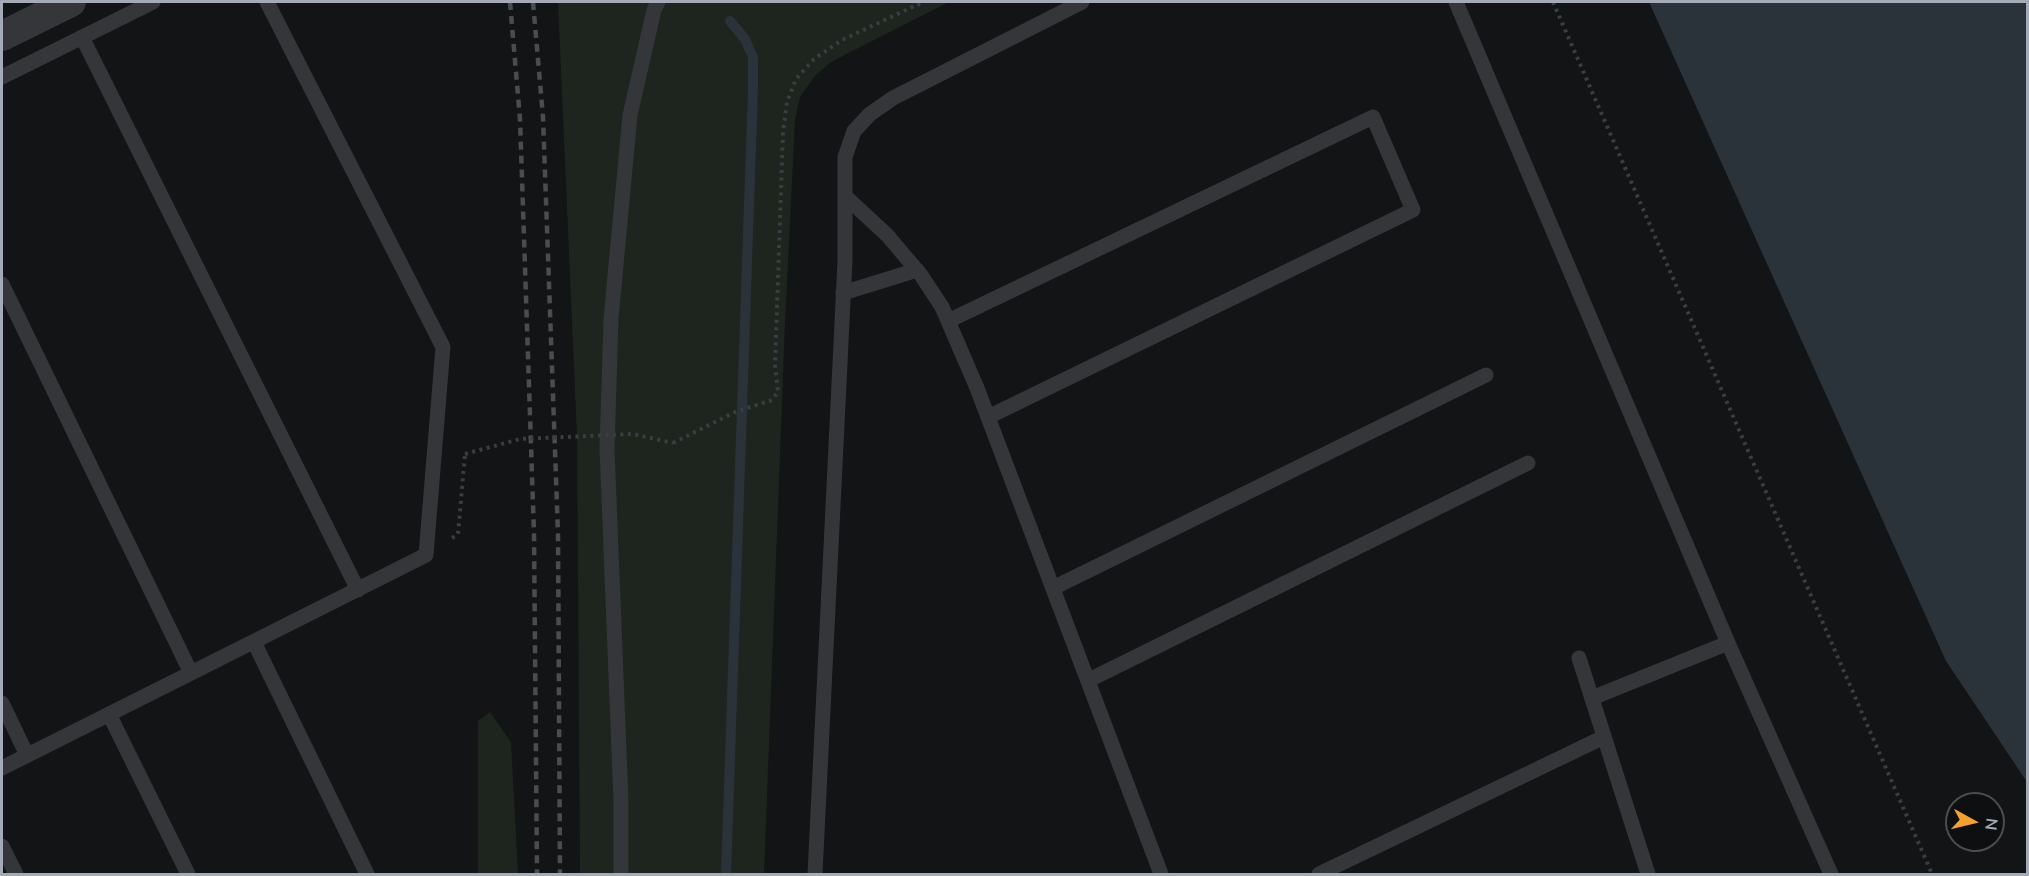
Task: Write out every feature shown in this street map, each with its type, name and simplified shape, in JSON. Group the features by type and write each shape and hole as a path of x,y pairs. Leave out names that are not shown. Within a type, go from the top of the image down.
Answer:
{"street":[{"path":"2,36 70,2"}],"lane":[{"path":"2,77 153,2"},
{"path":"2,768 426,555 443,347 267,2"},
{"path":"621,874 621,801 607,449 610,319 630,115 654,10 658,2"},
{"path":"815,874 843,293 845,157 854,131 870,114 893,98 1082,2"},
{"path":"1456,2 1728,643 1831,874"},
{"path":"82,37 358,590"},
{"path":"948,321 1373,117 1413,210 988,417"},
{"path":"846,197 887,235 917,270 942,307 988,417 1161,874"},
{"path":"843,293 917,270"},
{"path":"2,284 190,673"},
{"path":"1053,588 1486,375"},
{"path":"1089,680 1528,463"},
{"path":"254,642 368,874"},
{"path":"1592,698 1728,643"},
{"path":"1579,658 1648,874"},
{"path":"2,703 27,755"},
{"path":"109,714 188,874"},
{"path":"1319,874 1604,737"},
{"path":"2,846 16,874"}],"path":[{"path":"465,454 520,439 633,434 673,442 735,412 772,400 777,392 775,365 783,132 788,102 796,79 814,59 842,40 923,2"},
{"path":"1552,2 1932,874"}],"shaded area":[{"path":"558,2 949,2 831,62 815,76 800,97 795,120 764,874 580,874 577,436"},
{"path":"1649,2 2027,2 2027,782 1946,661"},
{"path":"490,712 511,742 518,874 478,874 478,721"}],"waterway":[{"path":"726,874 753,88 753,57 745,39 730,21"}],"railway":[{"path":"510,2 520,119 534,534 537,874"},
{"path":"533,2 543,117 558,534 560,874"}]}
